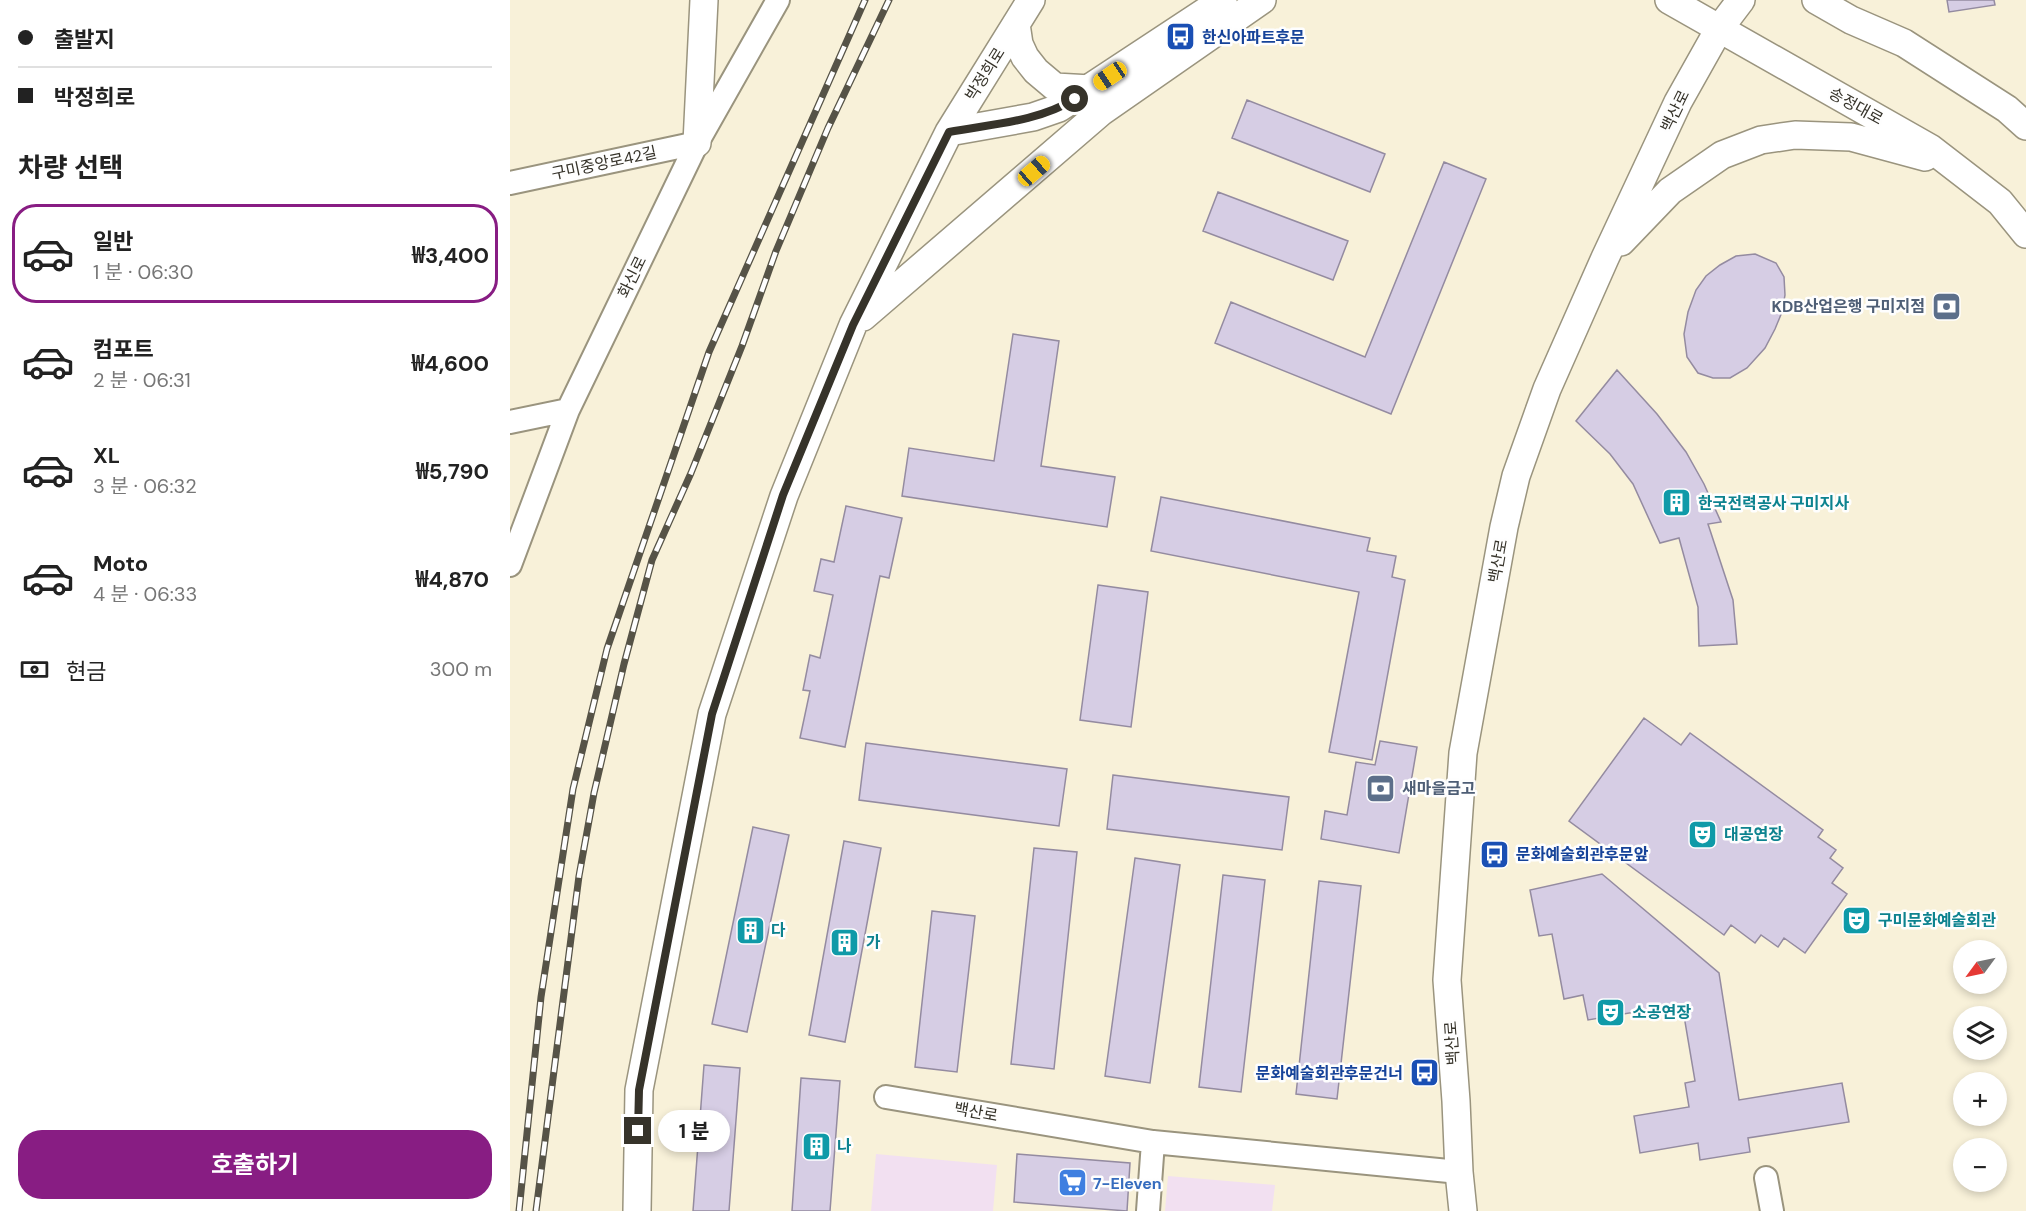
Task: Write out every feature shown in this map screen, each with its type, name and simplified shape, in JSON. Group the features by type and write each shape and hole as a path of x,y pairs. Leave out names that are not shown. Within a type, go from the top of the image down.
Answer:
{"street":[{"path":"697,142 704,0"},
{"name":"화신로","path":"510,565 568,410 697,142 778,0"},
{"name":"박정희로","path":"637,1211 639,1090 712,714 783,495 853,325 949,132 1031,0"},
{"path":"949,132 975,137 1005,136 1057,129 1096,101 1223,0"},
{"path":"853,325 1096,101 1262,0"},
{"name":"송정대로","path":"1669,0 1930,148 2000,202 2026,234"},
{"name":"백산로","path":"1463,1211 1447,980 1463,753 1504,527 1516,476 1547,389 1605,258 1678,102 1719,29 1741,0"},
{"path":"1816,0 1851,20 1904,43 2007,109 2026,126"},
{"path":"1017,24 1019,44 1024,57 1036,71 1055,87 1096,101"},
{"path":"1605,258 1670,191 1722,155 1761,140 1795,135 1851,137 1952,165"},
{"name":"구미중앙로42길","path":"510,183 697,142"},
{"path":"510,422 568,410"},
{"name":"백산로","path":"886,1097 1153,1142 1459,1172"},
{"path":"1148,1211 1153,1142"},
{"path":"1766,1178 1772,1211"}],"shaded area":[{"path":"876,1154 997,1165 993,1211 871,1211"},
{"path":"1168,1176 1275,1185 1272,1211 1165,1211"}],"building":[{"path":"1947,0 1994,0 1995,5 1949,12"},
{"path":"1247,100 1385,154 1370,192 1232,138"},
{"path":"1444,162 1486,179 1391,414 1215,343 1231,302 1365,357"},
{"path":"1218,192 1348,241 1333,280 1203,231"},
{"path":"1755,254 1776,263 1784,277 1785,295 1782,312 1775,329 1765,348 1747,368 1730,378 1713,378 1698,373 1687,357 1684,334 1688,312 1696,290 1706,276 1720,265 1736,256"},
{"path":"1013,334 1059,341 1041,466 1115,477 1107,527 902,496 909,448 994,461"},
{"name":"한국전력공사 구미지사","path":"1617,370 1657,414 1686,452 1721,522 1708,524 1733,600 1737,644 1699,646 1698,607 1679,538 1660,543 1633,484 1610,454 1576,421"},
{"path":"1161,497 1370,538 1367,551 1396,556 1392,577 1405,580 1372,760 1329,752 1359,592 1151,551"},
{"path":"846,506 902,518 889,578 880,576 845,747 800,738 810,691 803,690 810,655 820,658 833,595 814,591 821,559 834,562"},
{"path":"1098,585 1148,592 1131,727 1080,720"},
{"name":"대공연장","path":"1644,718 1681,745 1690,733 1823,830 1818,837 1836,850 1830,858 1843,868 1832,883 1847,894 1805,953 1784,938 1778,947 1761,935 1755,943 1731,925 1724,935 1569,821"},
{"name":"새마을금고","path":"1380,741 1417,747 1399,853 1321,839 1325,811 1347,815 1356,762 1375,765"},
{"path":"866,743 1067,769 1059,826 859,800"},
{"path":"1113,775 1289,797 1282,850 1107,829"},
{"name":"다","path":"753,827 789,835 747,1032 712,1024"},
{"name":"가","path":"844,841 881,848 845,1042 809,1035"},
{"path":"1034,848 1077,852 1054,1069 1011,1064"},
{"path":"1135,858 1180,865 1150,1083 1105,1076"},
{"name":"소공연장","path":"1602,874 1719,973 1739,1100 1842,1083 1849,1122 1748,1138 1750,1152 1700,1160 1698,1143 1640,1153 1634,1116 1689,1107 1685,1083 1695,1081 1682,1004 1588,1020 1583,995 1564,999 1552,934 1539,936 1530,890"},
{"path":"1223,875 1265,880 1241,1092 1199,1087"},
{"path":"1319,881 1361,886 1337,1099 1296,1094"},
{"path":"932,911 975,916 957,1072 915,1067"},
{"path":"704,1065 740,1068 729,1211 693,1211"},
{"name":"나","path":"801,1078 840,1081 830,1211 792,1211"},
{"name":"7-Eleven","path":"1017,1154 1130,1163 1127,1211 1014,1202"}],"railway":[{"path":"519,1211 541,997 573,789 607,649 709,352 865,0"},
{"path":"536,1211 579,876 594,793 624,664 652,560 691,473 742,346 776,251 828,128 889,0"}],"place":[{"name":"한신아파트후문","path":"1181,37"},
{"name":"KDB산업은행 구미지점","path":"1946,306"},
{"name":"한국전력공사 구미지사","path":"1677,503"},
{"name":"새마을금고","path":"1381,788"},
{"name":"대공연장","path":"1703,834"},
{"name":"문화예술회관후문앞","path":"1495,854"},
{"name":"구미문화예술회관","path":"1857,920"},
{"name":"다","path":"750,930"},
{"name":"가","path":"845,942"},
{"name":"소공연장","path":"1611,1012"},
{"name":"문화예술회관후문건너","path":"1424,1073"},
{"name":"나","path":"816,1146"},
{"name":"7-Eleven","path":"1072,1183"}],"route":[{"path":"638,1131 639,1090 712,714 783,495 853,325 949,132 1033,117 1059,108 1075,99"}]}
